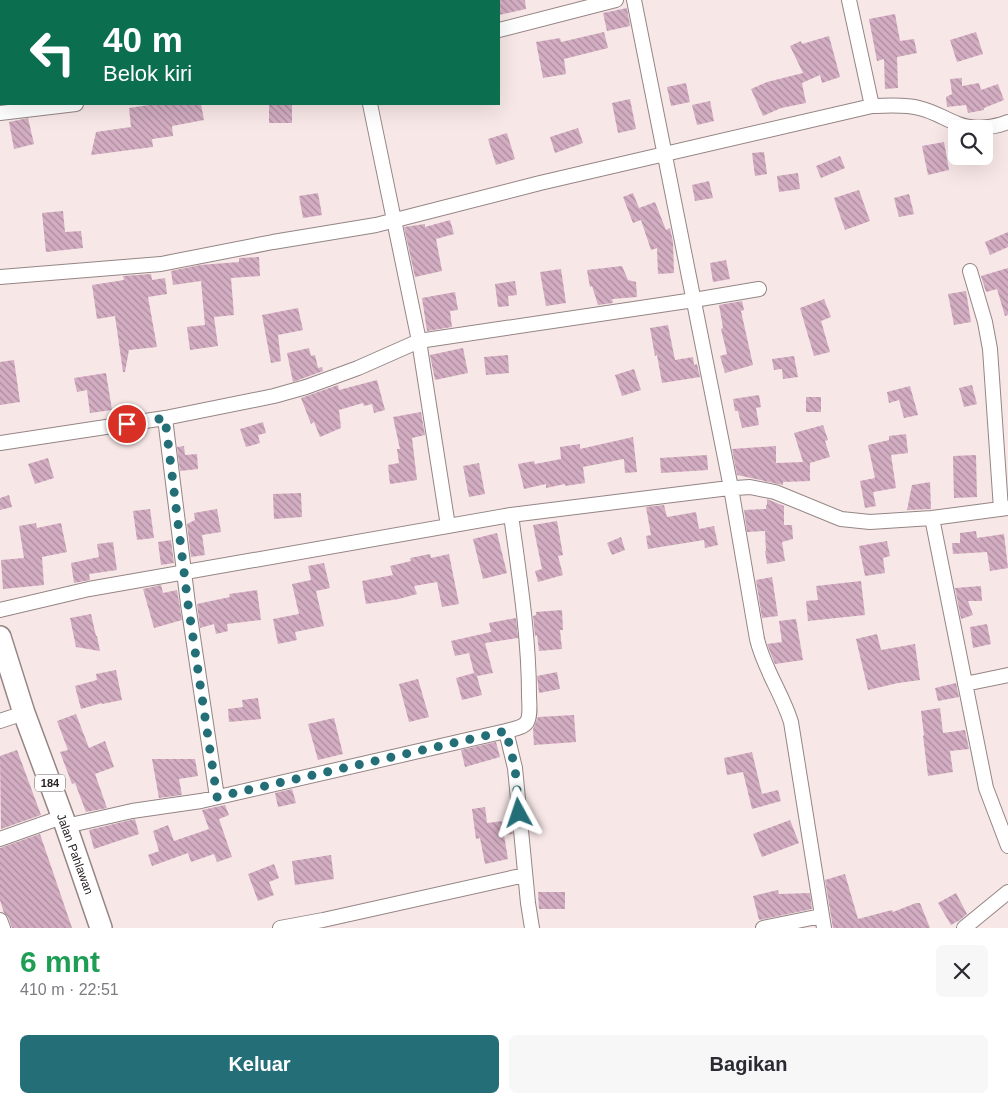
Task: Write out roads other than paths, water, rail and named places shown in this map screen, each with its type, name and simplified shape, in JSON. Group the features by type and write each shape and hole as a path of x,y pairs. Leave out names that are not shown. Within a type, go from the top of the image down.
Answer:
{"main road":[{"name":"Jalan Pahlawan","path":"0,637 24,713 101,928"}],"street":[{"path":"500,30 616,0"},
{"path":"634,0 731,488 757,639 768,672 786,706 791,722 823,922 763,928"},
{"path":"849,0 872,106"},
{"path":"0,113 58,105"},
{"path":"370,105 419,341 448,526"},
{"path":"0,277 161,264 272,242 376,225 665,153 872,106 915,107 972,127 984,127 1008,122"},
{"path":"0,610 89,589 511,515 731,488 750,487 775,492 841,518 870,522 932,518 1004,508 990,349 985,322 970,271"},
{"path":"0,443 165,418 274,396 306,387 358,368 419,341 759,289"},
{"path":"165,418 184,572 217,797"},
{"path":"0,839 64,821 201,801 506,731 524,725 528,721 529,709 528,666 523,607 511,515"},
{"path":"932,518 986,788 1008,846"},
{"path":"965,684 1008,675"},
{"path":"0,721 24,713"},
{"path":"506,731 515,768 532,928"},
{"path":"280,928 525,875"},
{"path":"964,928 1008,892"},
{"path":"0,920 3,928"}]}
